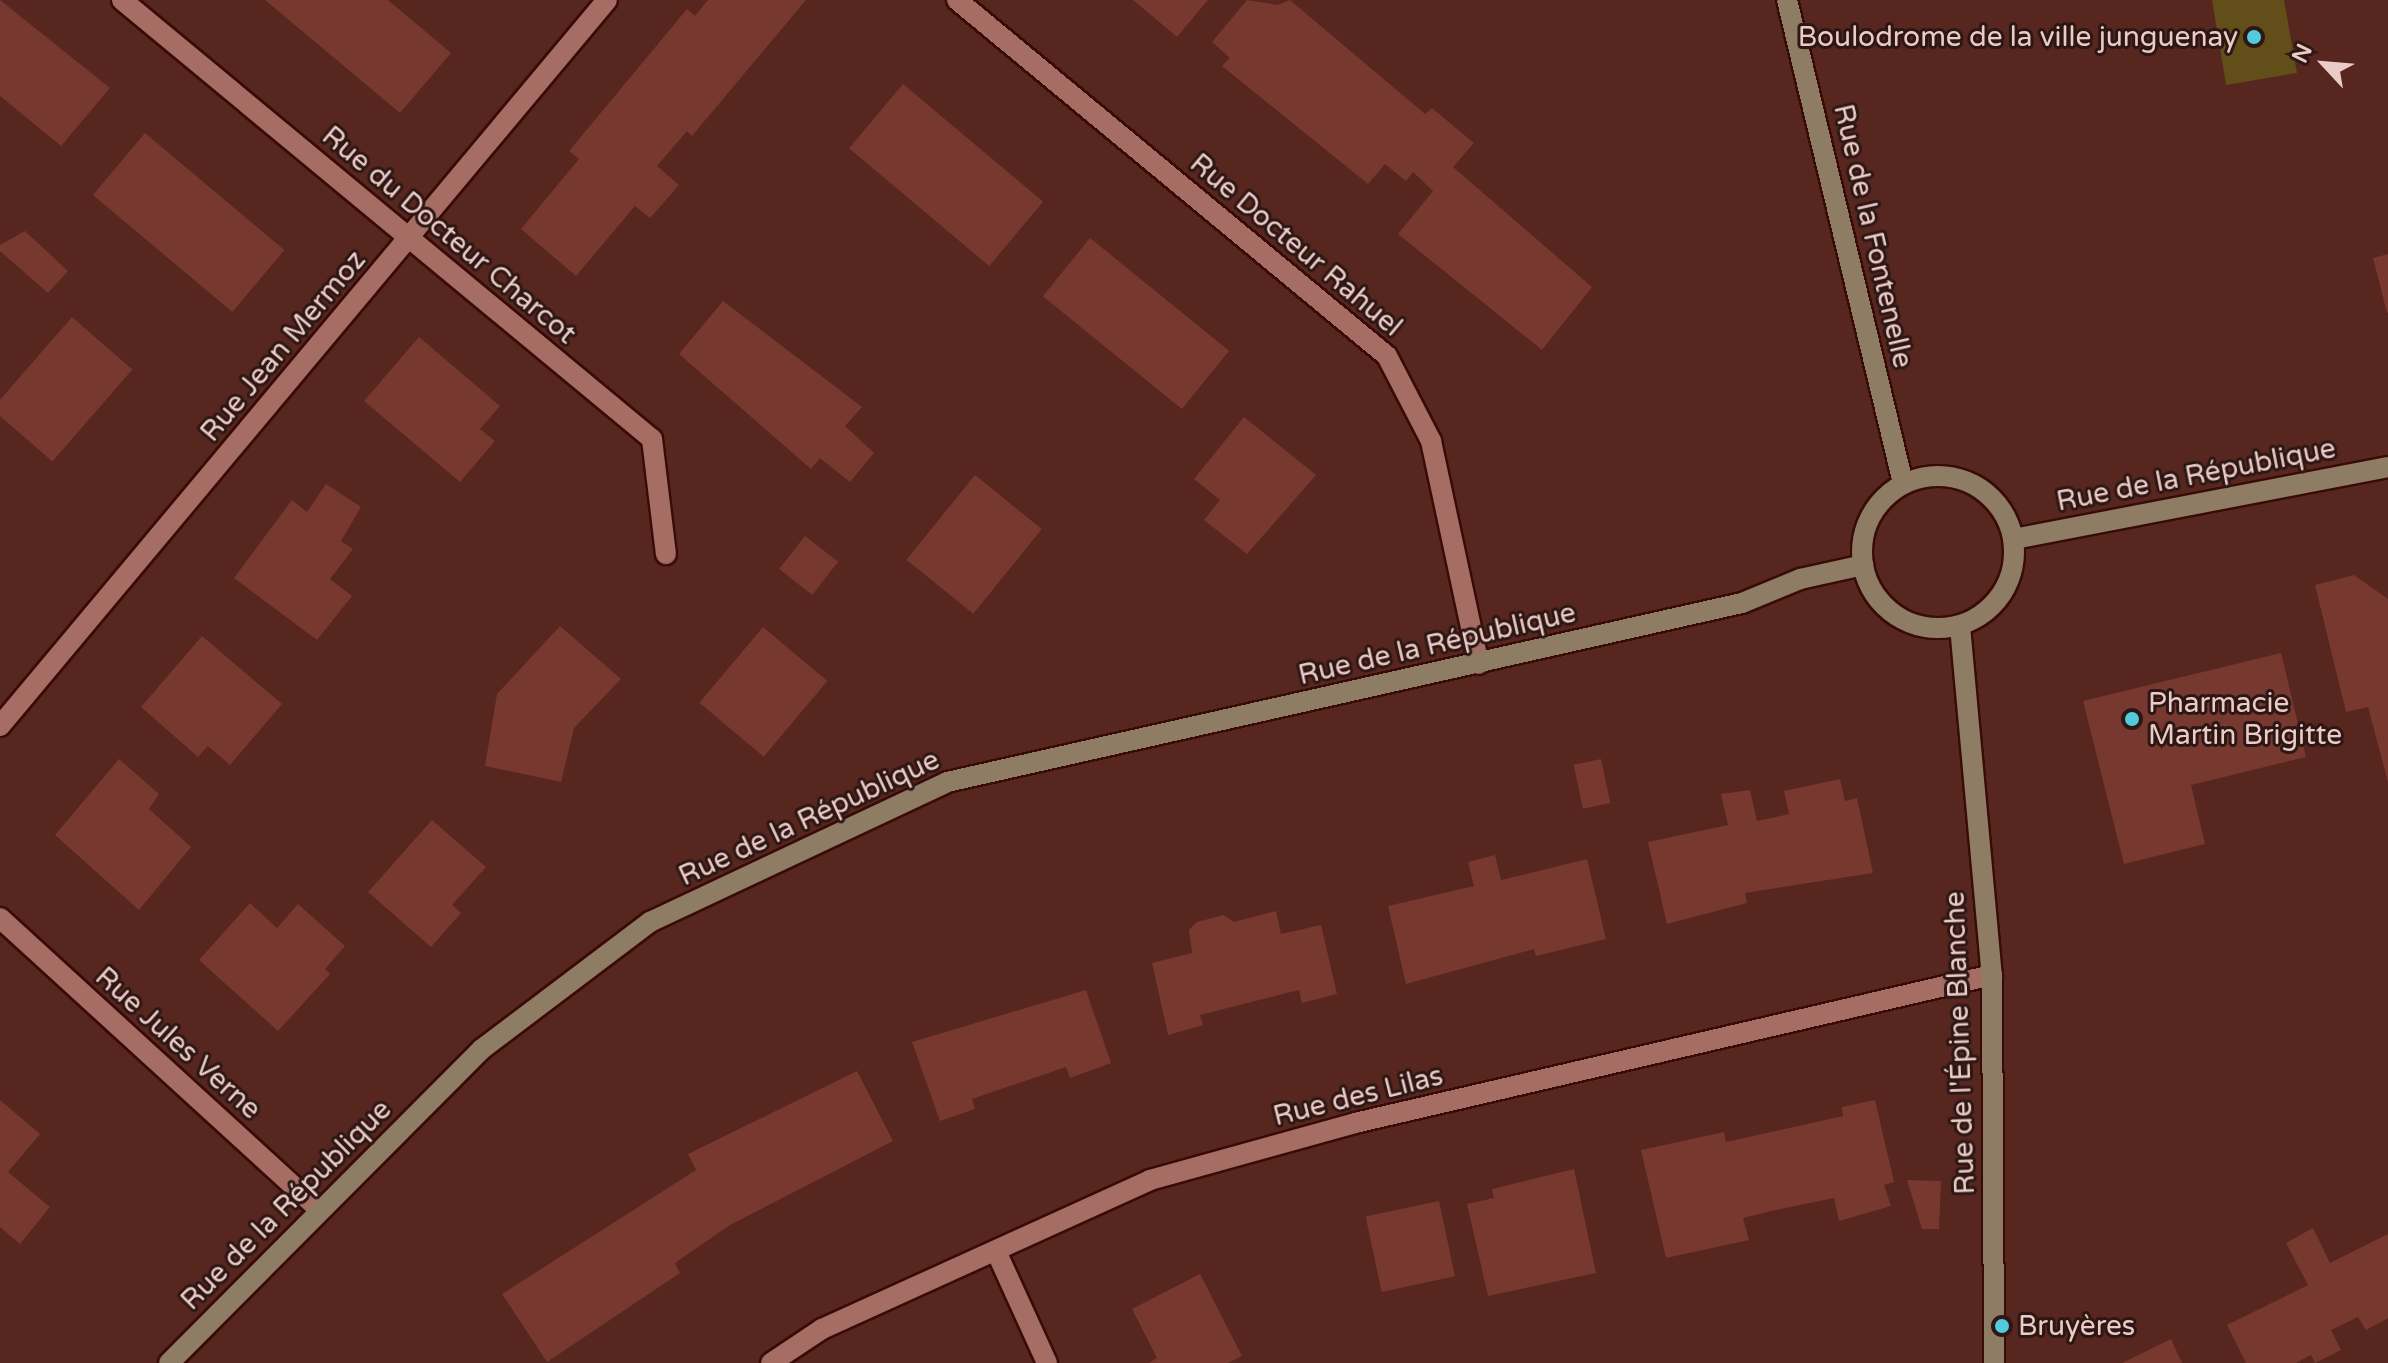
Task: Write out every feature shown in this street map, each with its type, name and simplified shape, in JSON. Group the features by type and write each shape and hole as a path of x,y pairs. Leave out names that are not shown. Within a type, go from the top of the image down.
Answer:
{"main road":[{"name":"Rue de la Fontenelle","path":"1787,0 1903,484"},
{"name":"Rue de la République","path":"2014,539 2388,467"},
{"path":"1925,476 1972,483 1991,497 2014,539 2012,572 1997,602 1960,626 1909,623 1887,609 1863,565 1870,518 1903,484 1925,476"},
{"name":"Rue de la République","path":"169,1363 319,1209 482,1049 650,922 947,782 1742,603 1800,579 1863,565"},
{"name":"Rue de l'Épine Blanche","path":"1960,626 1992,975 1994,1363"}],"street":[{"name":"Rue du Docteur Charcot","path":"122,0 652,439 666,554"},
{"name":"Rue Jean Mermoz","path":"0,726 607,0"},
{"name":"Rue Docteur Rahuel","path":"957,0 1387,356 1431,441 1479,664"},
{"name":"Rue Jules Verne","path":"0,918 319,1209"},
{"name":"Rue des Lilas","path":"771,1363 822,1329 1179,1172 1355,1123 1992,975"},
{"path":"996,1251 1047,1363"}],"shaded area":[{"name":"Boulodrome de la ville junguenay","path":"2212,0 2284,0 2297,73 2226,85"}],"building":[{"path":"0,0 110,88 61,146 0,96"},
{"path":"265,0 388,0 451,53 400,113"},
{"path":"708,0 806,0 692,136 687,131 657,166 679,185 650,218 635,206 576,276 521,229 579,159 569,151 687,9 695,16"},
{"path":"1133,0 1208,0 1177,37"},
{"path":"1247,0 1278,5 1290,0 1425,114 1432,108 1474,143 1453,167 1592,287 1542,350 1398,234 1433,191 1413,172 1406,181 1385,164 1368,184 1222,66 1230,58 1212,42"},
{"path":"903,84 1043,202 989,266 849,148"},
{"path":"145,133 284,250 232,312 93,195"},
{"path":"25,231 68,271 48,293 0,251 0,245"},
{"path":"1090,238 1229,351 1182,409 1043,296"},
{"path":"2388,254 2388,312 2387,313 2373,258"},
{"path":"723,301 862,407 845,426 874,453 850,482 820,458 811,469 679,354"},
{"path":"72,317 132,369 52,462 0,416 0,400"},
{"path":"419,337 500,406 480,429 495,441 460,482 364,401"},
{"path":"1244,417 1316,475 1247,554 1204,520 1220,500 1194,479"},
{"path":"975,475 1042,529 973,614 906,560"},
{"path":"326,484 361,507 341,541 353,549 330,579 352,596 317,640 234,578 292,500 307,512"},
{"path":"805,536 838,562 812,595 779,569"},
{"path":"2354,575 2388,599 2388,782 2368,707 2346,712 2315,585"},
{"path":"560,626 621,679 574,728 561,782 485,766 497,694"},
{"path":"763,627 827,681 764,757 699,703"},
{"path":"202,636 282,704 230,765 208,746 198,757 141,707"},
{"path":"2281,653 2306,757 2191,785 2205,844 2124,864 2083,701"},
{"path":"119,759 159,794 149,809 191,847 139,910 55,835"},
{"path":"1601,759 1610,803 1583,809 1574,765"},
{"path":"1840,779 1845,801 1857,798 1873,873 1745,893 1747,903 1667,924 1648,842 1728,825 1721,794 1750,790 1757,821 1789,814 1784,791"},
{"path":"432,820 486,867 452,905 461,913 431,947 368,892"},
{"path":"1495,855 1501,880 1587,859 1606,939 1536,956 1534,949 1406,984 1388,906 1474,886 1468,862"},
{"path":"250,903 277,928 298,904 345,946 325,969 330,974 278,1031 199,960"},
{"path":"1276,911 1281,934 1321,925 1337,994 1302,1003 1299,990 1200,1015 1203,1025 1168,1035 1152,963 1192,953 1189,930 1197,922 1224,915 1234,922"},
{"path":"1086,990 1111,1063 1070,1078 1066,1067 972,1099 975,1109 940,1121 912,1042"},
{"path":"857,1071 893,1141 730,1225 675,1263 680,1273 547,1362 502,1294 696,1170 688,1154"},
{"path":"0,1100 40,1134 8,1172 50,1207 20,1244 0,1227"},
{"path":"1875,1100 1894,1182 1884,1185 1891,1206 1839,1221 1834,1198 1771,1211 1743,1218 1749,1240 1666,1258 1641,1150 1724,1132 1726,1142 1843,1116 1842,1107"},
{"path":"1574,1169 1596,1273 1488,1296 1467,1204 1494,1198 1492,1189"},
{"path":"1907,1180 1941,1181 1939,1229 1922,1229"},
{"path":"1439,1201 1455,1276 1382,1292 1366,1217"},
{"path":"2313,1228 2330,1263 2388,1234 2388,1318 2366,1330 2358,1317 2331,1330 2341,1350 2315,1363 2311,1355 2296,1363 2246,1363 2227,1325 2308,1285 2286,1243"},
{"path":"1200,1274 1242,1356 1228,1363 1149,1363 1157,1358 1132,1309"},
{"path":"2171,1339 2182,1363 2122,1363"}],"place":[{"name":"Boulodrome de la ville junguenay","path":"2254,37"},
{"name":"Pharmacie Martin Brigitte","path":"2132,719"},
{"name":"Bruyères","path":"2002,1326"}]}
